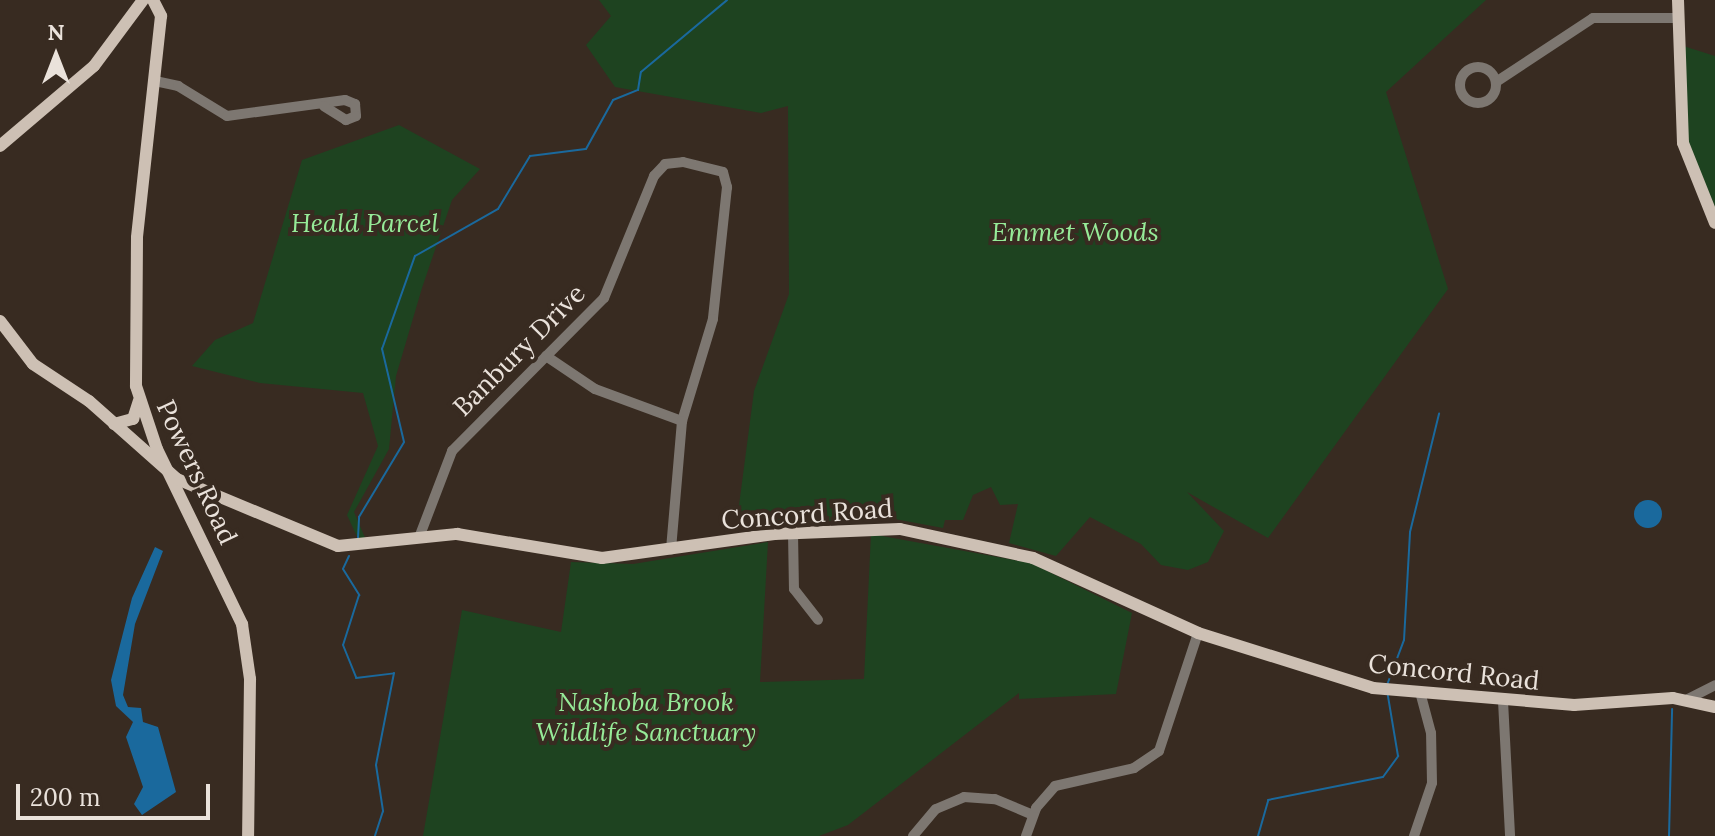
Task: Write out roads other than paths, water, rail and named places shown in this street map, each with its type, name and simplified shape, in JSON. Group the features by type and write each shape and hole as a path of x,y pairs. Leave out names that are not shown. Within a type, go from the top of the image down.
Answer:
{"main road":[{"path":"1678,0 1683,143 1715,223"},
{"path":"0,146 94,66 146,1"},
{"name":"Powers Road","path":"146,1 161,26 134,279 139,401 167,472 234,602 247,645 248,836"},
{"name":"Concord Road","path":"0,321 33,364 114,424 167,472 204,492 338,546 420,535 478,535 602,558 793,533 884,527 1011,552 1198,633 1361,685 1421,696 1503,701 1688,699 1715,707"},
{"path":"114,424 133,419 139,401"},
{"path":"189,513 193,498 204,492"}],"street":[{"path":"1496,82 1593,18 1678,18"},
{"path":"155,81 178,86 227,116 324,106"},
{"name":"Banbury Drive","path":"420,535 452,451 611,286 659,169 673,162 716,168 727,187 716,301 682,421 671,550"},
{"path":"546,356 595,389 682,421"},
{"path":"793,533 794,589 818,620"},
{"path":"1026,836 1033,815 1061,783 1134,768 1159,751 1198,633"},
{"path":"1688,699 1715,685"},
{"path":"1414,836 1432,783 1431,733 1421,696"},
{"path":"1503,701 1510,836"},
{"path":"913,836 936,809 964,797 995,799 1033,815"}],"water":[{"path":"1648,500 1658,504 1662,514 1658,524 1648,528 1638,524 1634,514 1638,504"},
{"path":"155,547 163,551 135,624 123,695 128,707 141,708 143,722 158,727 176,792 142,815 134,804 143,787 126,737 133,722 116,706 111,680 132,598"}],"waterway":[{"path":"358,538 359,517 404,442 382,349 415,256 498,209 530,156 586,149 613,100 638,90 641,72 727,0"},
{"path":"1387,685 1404,640 1410,532 1439,414"},
{"path":"349,556 343,569 359,595 343,645 356,678 394,673 376,765 383,811 375,836"},
{"path":"1258,836 1268,800 1383,777 1398,756 1388,696"},
{"path":"1669,836 1672,709"}],"park label":[{"name":"Heald Parcel","path":"365,223"},
{"name":"Emmet Woods","path":"1075,232"},
{"name":"Nashoba Brook Wildlife Sanctuary","path":"646,717"}]}
